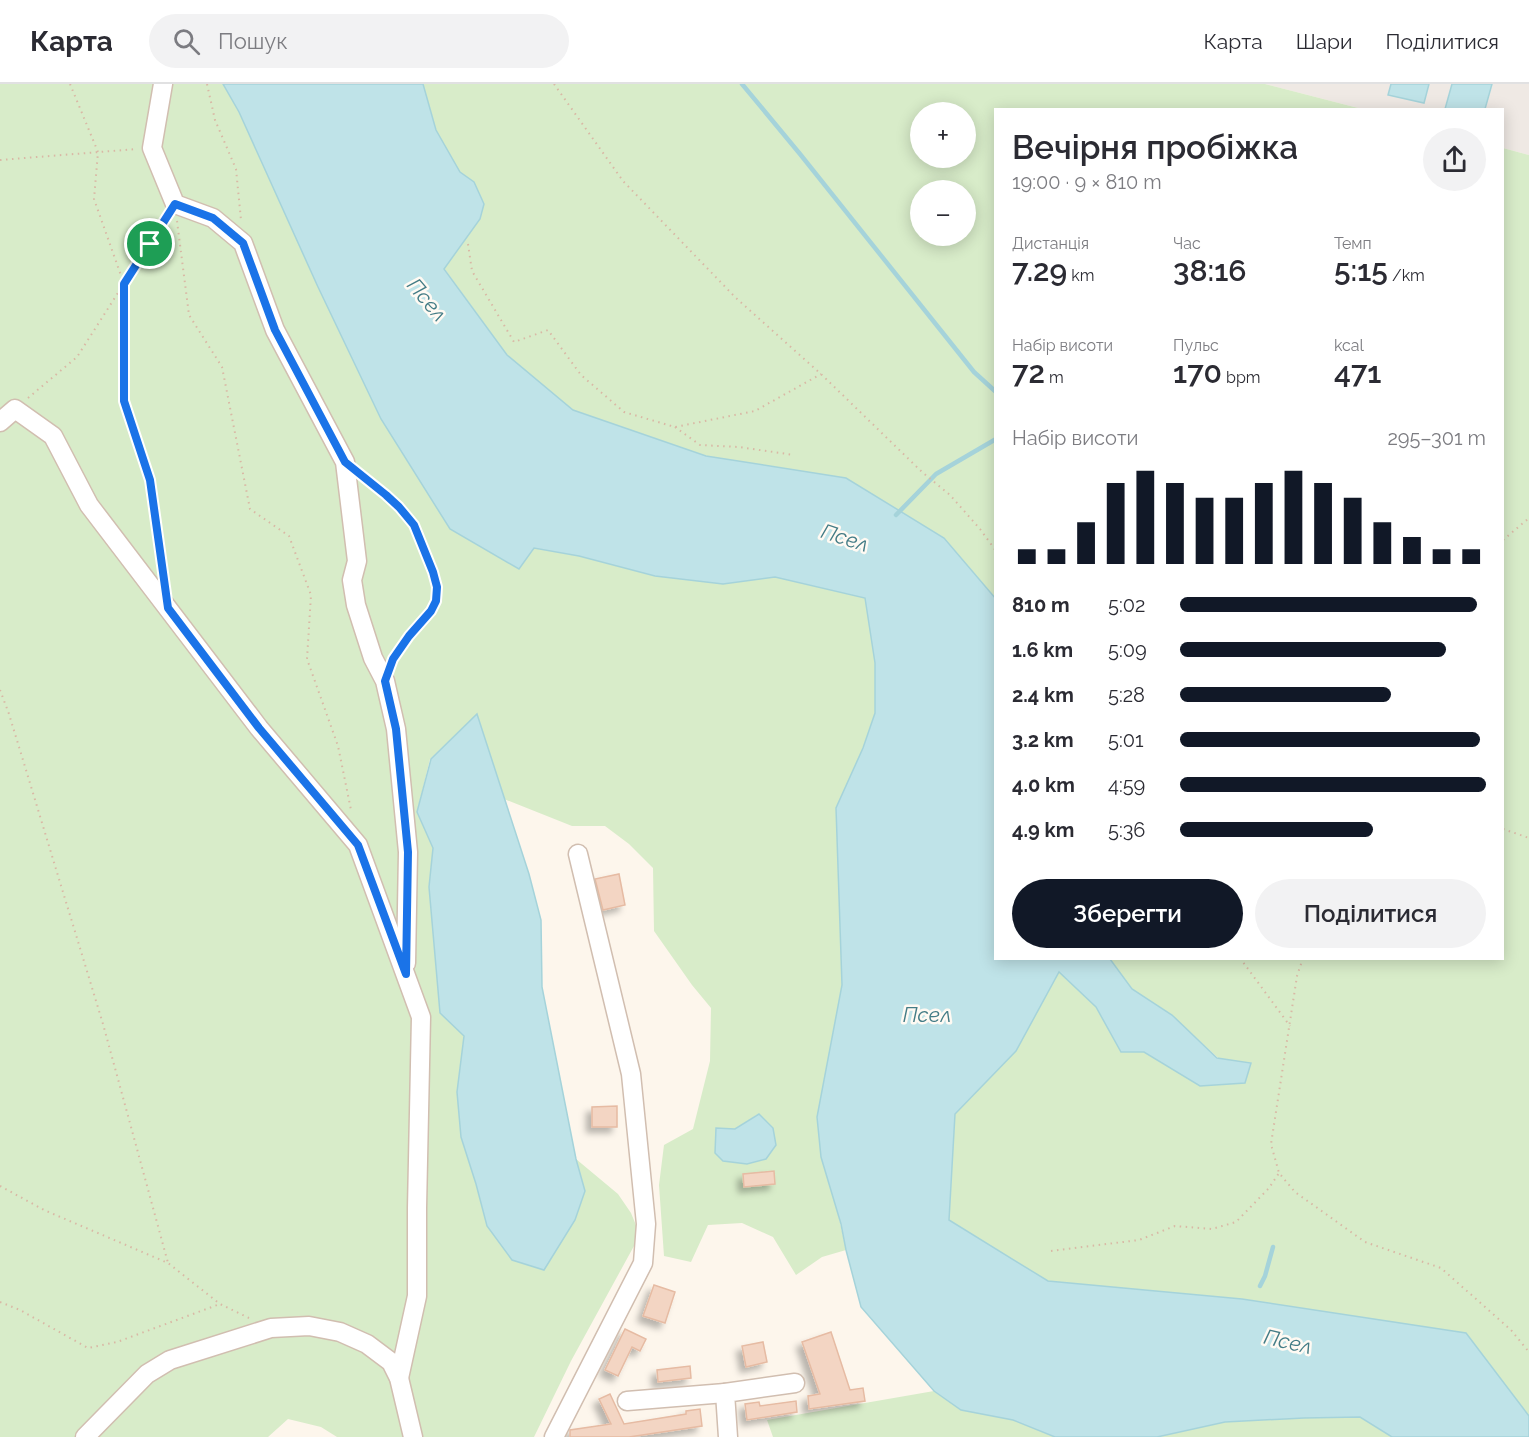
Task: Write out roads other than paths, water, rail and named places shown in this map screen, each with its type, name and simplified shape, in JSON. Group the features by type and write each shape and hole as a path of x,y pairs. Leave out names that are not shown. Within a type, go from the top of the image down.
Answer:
{"lane":[{"path":"163,84 152,148 175,204 213,218 243,243 275,330 345,462 357,561 352,580 356,605 373,658 385,681 396,729 408,852 406,974"},
{"path":"0,422 15,409 53,436 89,506 259,728 358,845 421,1017 417,1296 399,1378"},
{"path":"555,1437 643,1263 646,1224 631,1074 578,854"},
{"path":"85,1437 147,1374 170,1360 271,1328 309,1326 340,1332 367,1344 391,1362 399,1378 413,1437"},
{"path":"627,1401 725,1393 795,1383"},
{"path":"725,1393 728,1437"}],"water":[{"name":"Псел","path":"223,84 423,84 436,130 460,172 474,182 484,204 480,219 444,269 507,355 573,410 706,456 846,478 944,538 994,597 994,960 1111,960 1132,989 1172,1015 1217,1058 1251,1063 1245,1083 1200,1086 1144,1052 1121,1052 1096,1007 1059,972 1016,1051 955,1114 949,1220 1048,1281 1242,1299 1466,1333 1529,1416 1529,1437 1392,1437 1360,1417 1225,1422 1157,1437 1055,1437 1013,1420 961,1410 934,1391 861,1307 841,1224 821,1157 817,1117 842,985 836,808 863,748 875,713 875,663 865,598 775,577 723,584 655,576 579,556 534,548 519,569 450,529 381,419 239,112"},
{"path":"1391,84 1429,84 1424,103 1388,95"},
{"path":"1452,84 1492,84 1485,108 1445,108"},
{"path":"477,714 529,874 541,920 542,987 576,1159 585,1191 575,1220 544,1270 512,1260 487,1226 461,1137 457,1092 464,1036 440,1013 429,887 433,848 417,812 431,759"},
{"path":"759,1114 773,1128 776,1145 766,1159 747,1164 723,1161 715,1153 716,1128 735,1129"}],"waterway":[{"path":"742,84 974,372 994,390"},
{"path":"896,515 936,474 994,440"},
{"path":"1260,1286 1273,1247"}]}
